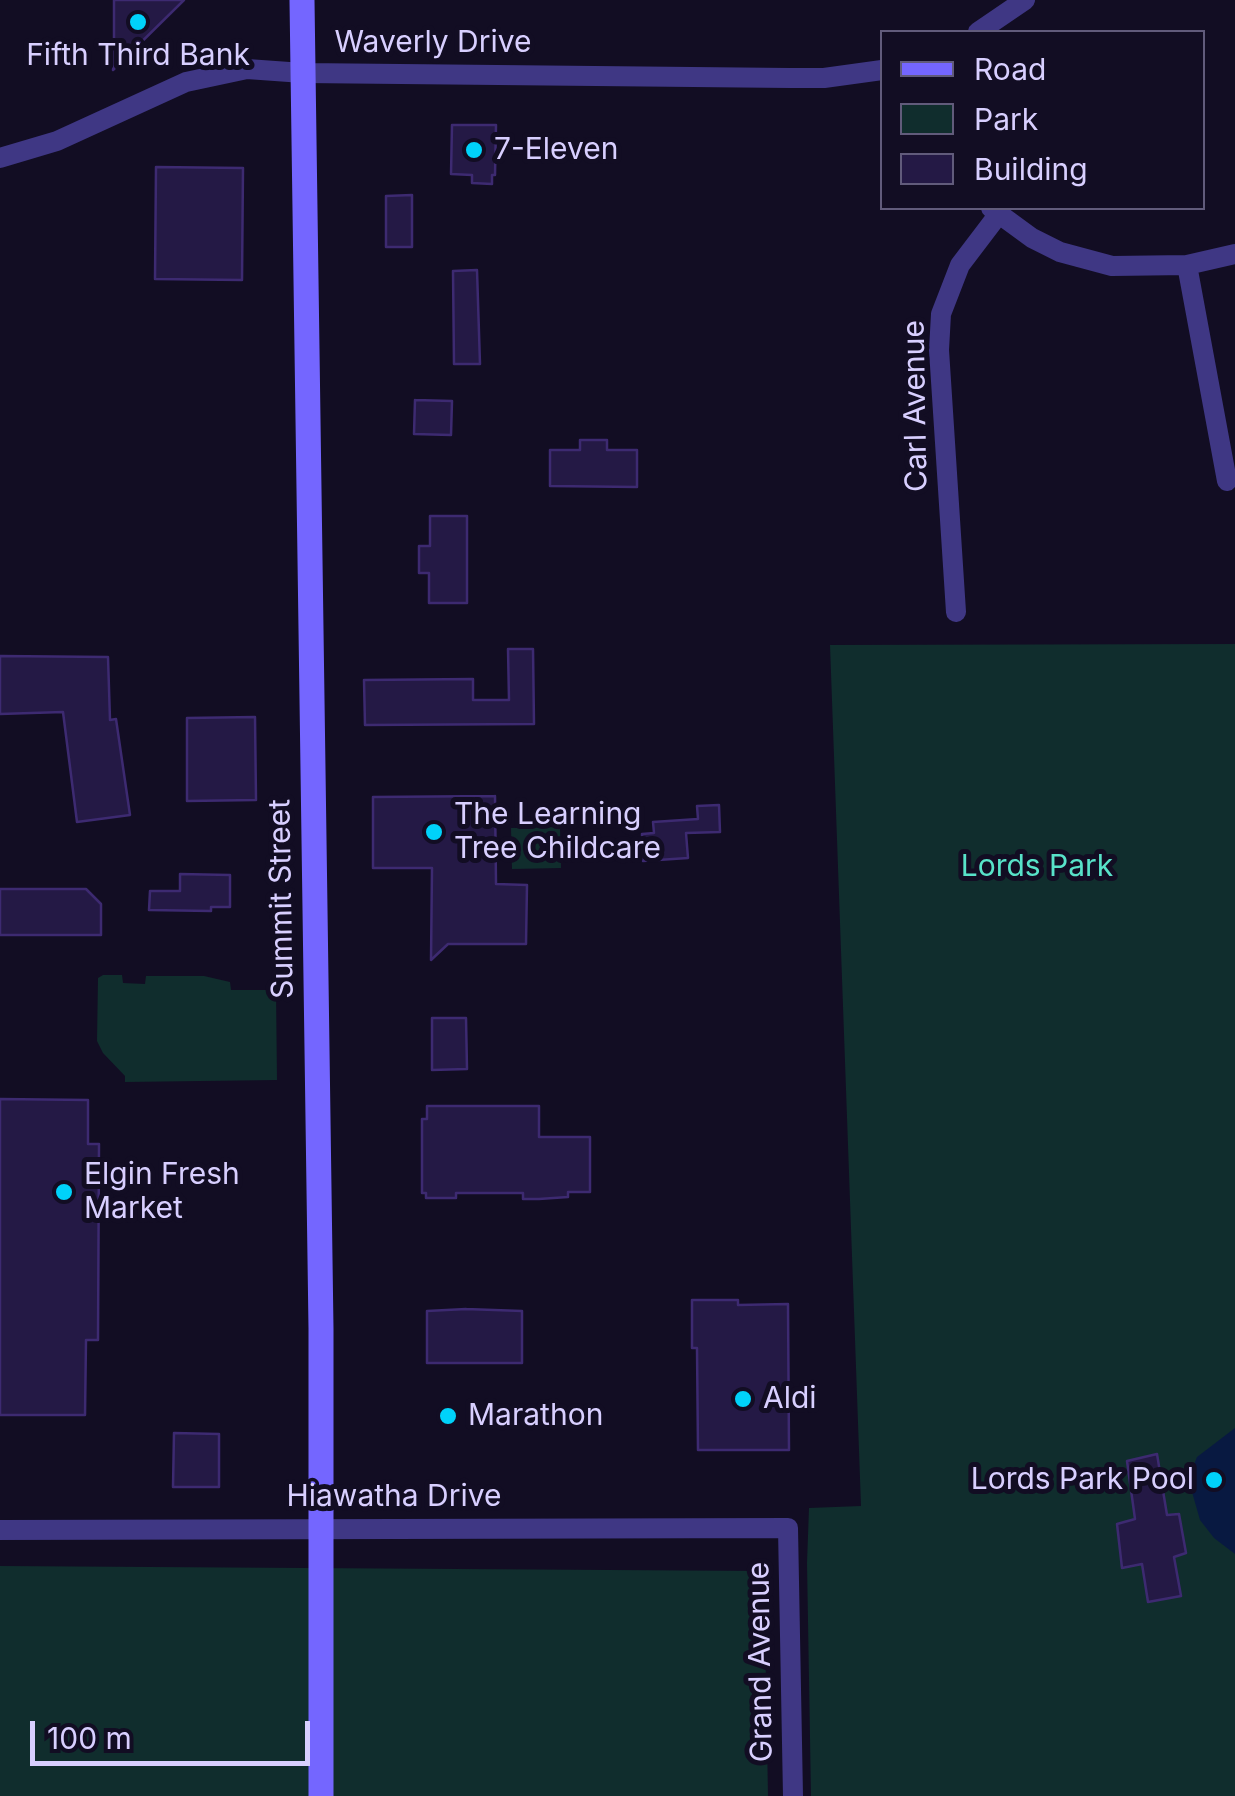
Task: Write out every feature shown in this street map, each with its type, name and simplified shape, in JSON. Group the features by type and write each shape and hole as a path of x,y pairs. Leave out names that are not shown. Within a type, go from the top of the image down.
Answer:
{"main road":[{"name":"Summit Street","path":"302,0 320,1234 322,1796"}],"street":[{"path":"981,30 1025,0"},
{"name":"Waverly Drive","path":"0,158 57,141 156,93 198,78 247,69 302,73 807,78 880,70"},
{"path":"995,211 1032,238 1084,260 1130,267 1188,265 1235,254"},
{"name":"Carl Avenue","path":"956,612 939,350 941,314 960,265 995,211"},
{"path":"1188,265 1227,482"},
{"name":"Hiawatha Drive","path":"0,1530 321,1526 788,1528"},
{"name":"Grand Avenue","path":"788,1528 794,1796"}],"green space":[{"name":"Lords Park","path":"1235,644 1235,1796 811,1796 809,1508 861,1506 830,645"},
{"path":"560,827 561,868 512,869 511,828"},
{"path":"122,975 123,983 145,984 146,976 204,976 230,982 231,990 276,990 277,1080 125,1082 125,1076 97,1041 98,978"},
{"path":"0,1566 764,1571 768,1796 0,1796"}],"water":[{"name":"Lords Park Pool","path":"1235,1428 1235,1554 1214,1538 1200,1520 1192,1492 1197,1457"}],"building":[{"name":"Fifth Third Bank","path":"114,0 184,0 113,70 114,44"},
{"name":"7-Eleven","path":"452,125 496,125 492,184 472,183 472,175 451,174"},
{"path":"156,167 243,168 242,280 155,279"},
{"path":"412,195 412,247 386,247 386,196"},
{"path":"477,270 480,364 454,364 453,271"},
{"path":"415,400 452,401 451,435 414,434"},
{"path":"580,440 607,440 607,450 637,450 637,487 550,486 550,450 580,450"},
{"path":"430,516 467,516 467,603 429,603 429,573 419,573 419,546 430,546"},
{"path":"508,649 533,649 534,724 365,725 364,680 473,679 473,700 509,700"},
{"path":"0,656 108,657 110,720 116,719 130,815 77,822 63,712 0,714"},
{"path":"255,717 256,800 187,801 187,718"},
{"path":"495,796 496,884 527,885 526,944 448,944 431,960 432,868 373,868 373,797"},
{"path":"719,805 720,832 686,833 688,858 643,861 642,834 654,833 653,822 698,819 697,806"},
{"path":"180,874 230,875 230,907 211,907 211,911 149,910 150,891 180,891"},
{"path":"0,889 86,889 101,904 101,935 0,935"},
{"path":"432,1018 466,1018 467,1069 432,1070"},
{"path":"0,1099 88,1100 88,1144 99,1144 98,1340 86,1340 85,1415 0,1415"},
{"path":"427,1106 539,1106 539,1137 590,1137 590,1192 539,1199 523,1199 523,1193 456,1193 456,1198 426,1198 426,1193 422,1193 422,1119 427,1119"},
{"name":"Aldi","path":"692,1300 738,1300 738,1305 788,1304 789,1450 698,1450 697,1348 692,1348"},
{"path":"427,1311 522,1311 522,1363 427,1363"},
{"path":"174,1433 219,1434 219,1487 173,1487"},
{"path":"1157,1454 1167,1515 1179,1514 1186,1553 1174,1557 1181,1596 1148,1602 1142,1564 1122,1568 1117,1524 1135,1519 1127,1461"}],"place":[{"name":"Fifth Third Bank","path":"138,22"},
{"name":"7-Eleven","path":"474,150"},
{"name":"The Learning Tree Childcare","path":"434,832"},
{"name":"Elgin Fresh Market","path":"64,1192"},
{"name":"Aldi","path":"743,1399"},
{"name":"Marathon","path":"448,1416"},
{"name":"Lords Park Pool","path":"1214,1480"}]}
